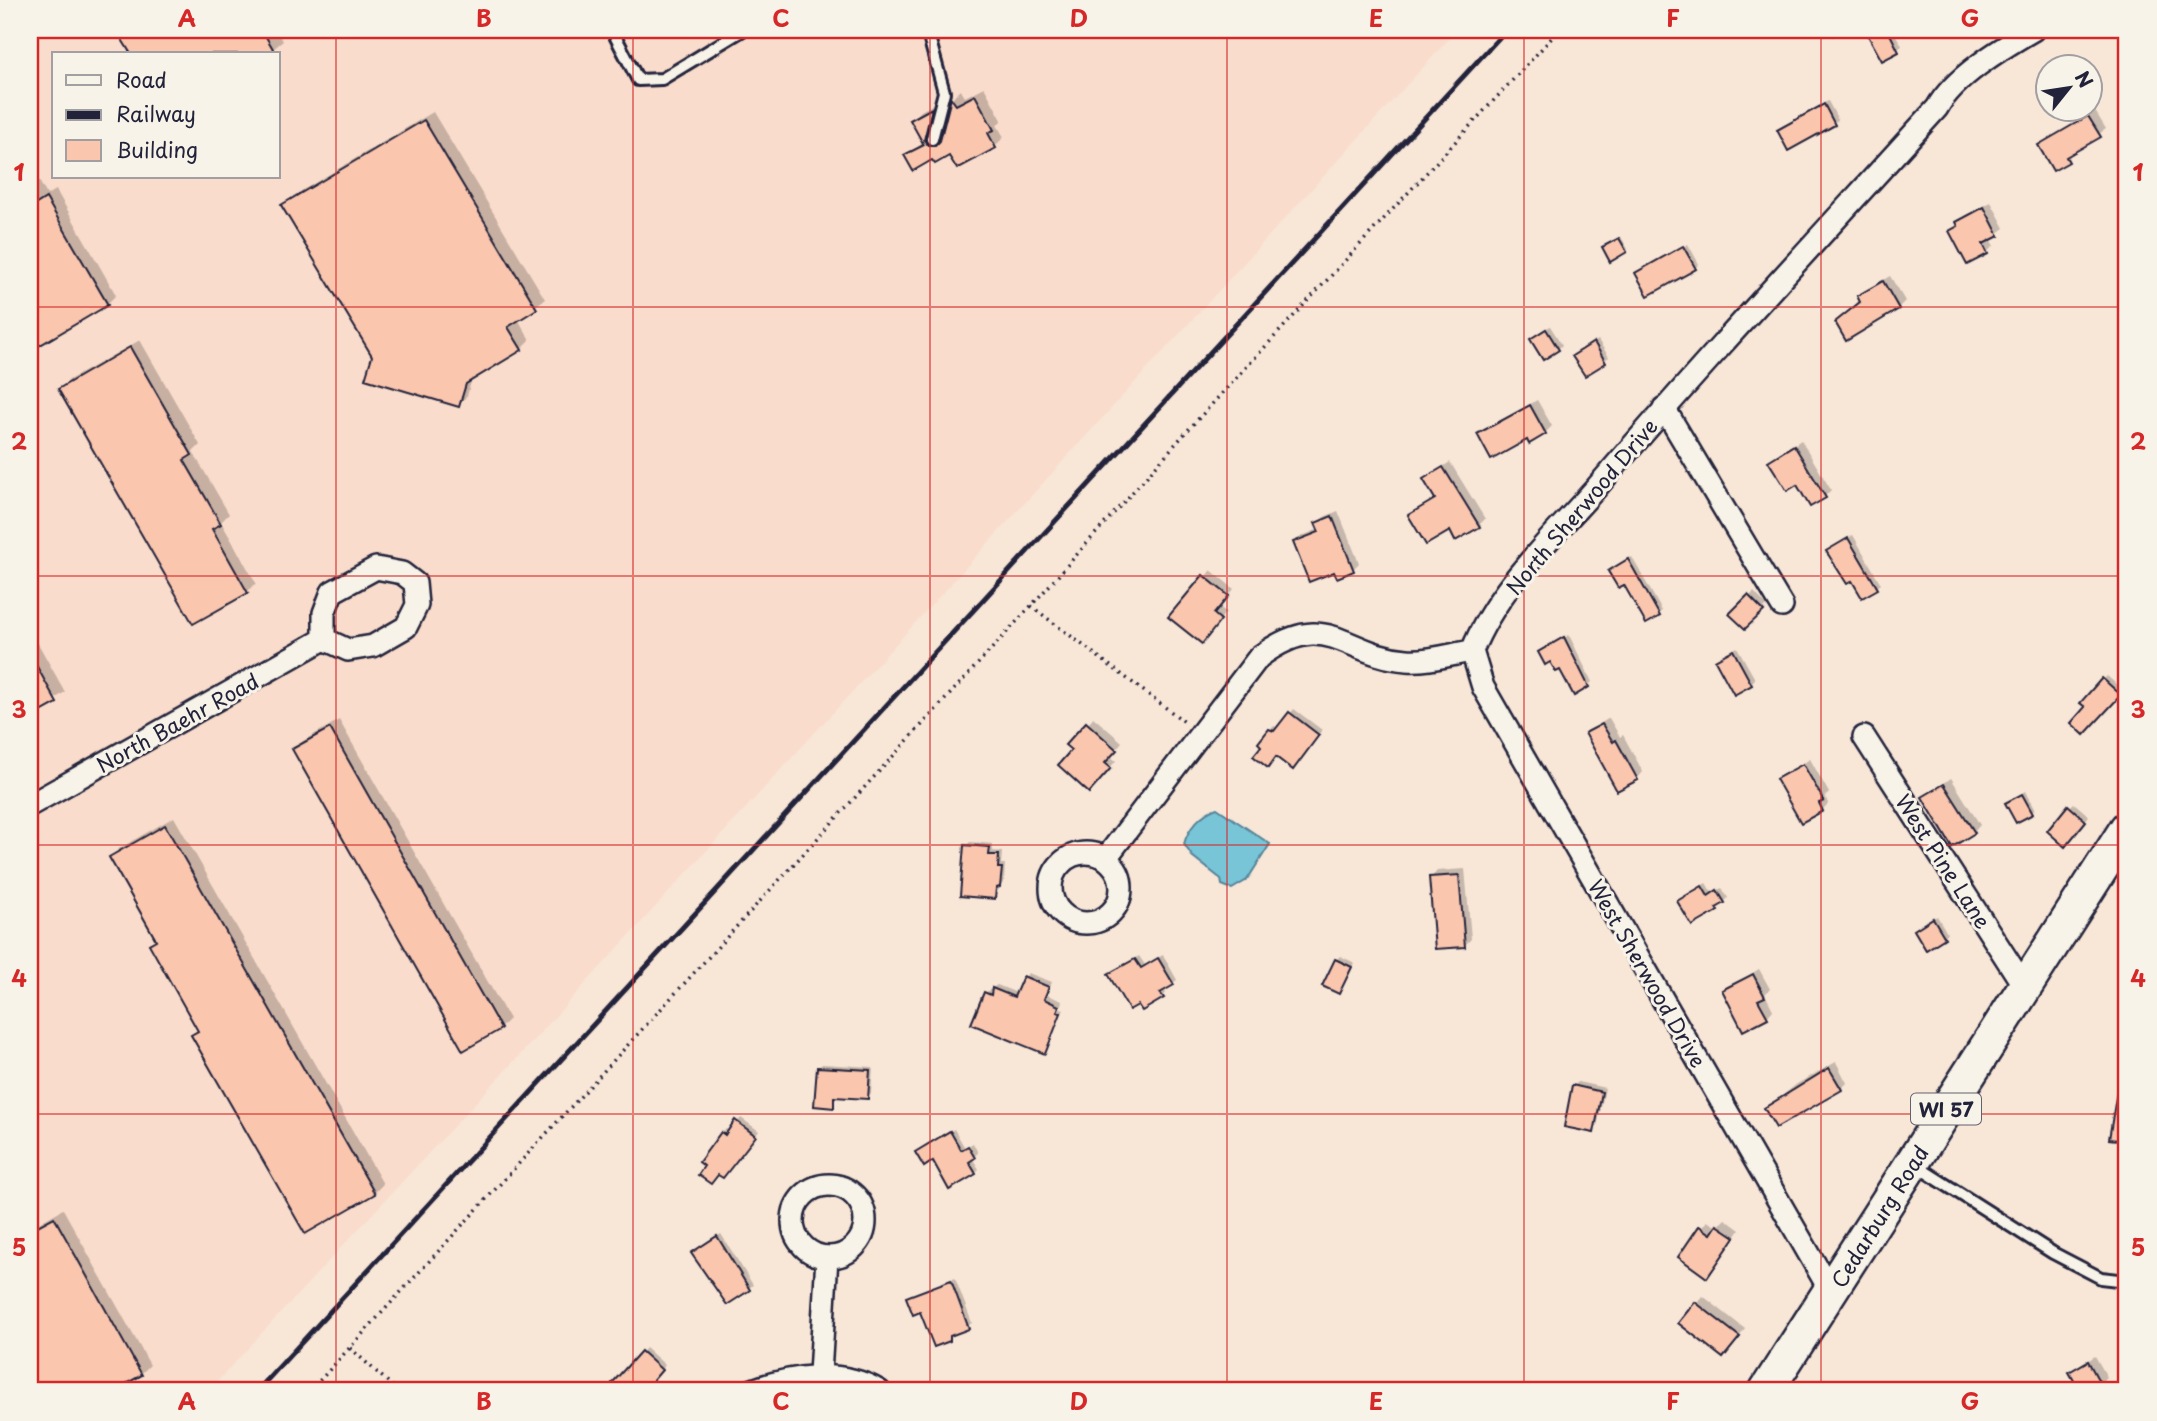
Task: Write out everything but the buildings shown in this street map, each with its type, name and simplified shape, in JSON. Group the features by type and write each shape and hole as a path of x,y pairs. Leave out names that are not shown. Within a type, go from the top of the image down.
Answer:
{"main road":[{"name":"Cedarburg Road","path":"1766,1391 2127,828"}],"street":[{"name":"North Sherwood Drive","path":"1472,651 1481,629 1506,593 1664,408 1937,108 1943,96 2000,50 2033,30"},
{"path":"1664,408 1782,606"},
{"path":"376,568 402,573 415,583 417,605 406,627 373,646 348,650 324,639 324,613 332,592 376,568"},
{"path":"1106,858 1259,657 1281,641 1325,633 1379,655 1409,661 1472,651"},
{"name":"North Baehr Road","path":"30,805 324,639"},
{"name":"West Sherwood Drive","path":"1472,651 1483,687 1831,1292"},
{"name":"West Pine Lane","path":"1864,737 2024,986"},
{"path":"820,1374 827,1257"},
{"path":"750,1391 820,1374 867,1384 878,1391"}],"lane":[{"path":"612,30 638,80 662,79 743,30"},
{"path":"927,30 944,92 932,139"},
{"path":"1912,1163 2065,1259 2101,1278 2127,1280"}],"path":[{"path":"310,1391 1031,606 1188,430 1559,30"},
{"path":"1031,606 1200,734"},
{"path":"350,1348 398,1391"}],"shaded area":[{"path":"30,30 1457,30 541,1032 208,1391 30,1391"}],"water":[{"path":"1217,808 1270,844 1247,880 1232,889 1222,885 1221,879 1192,856 1184,844 1196,822"}],"railway":[{"path":"257,1391 1506,30"}]}
